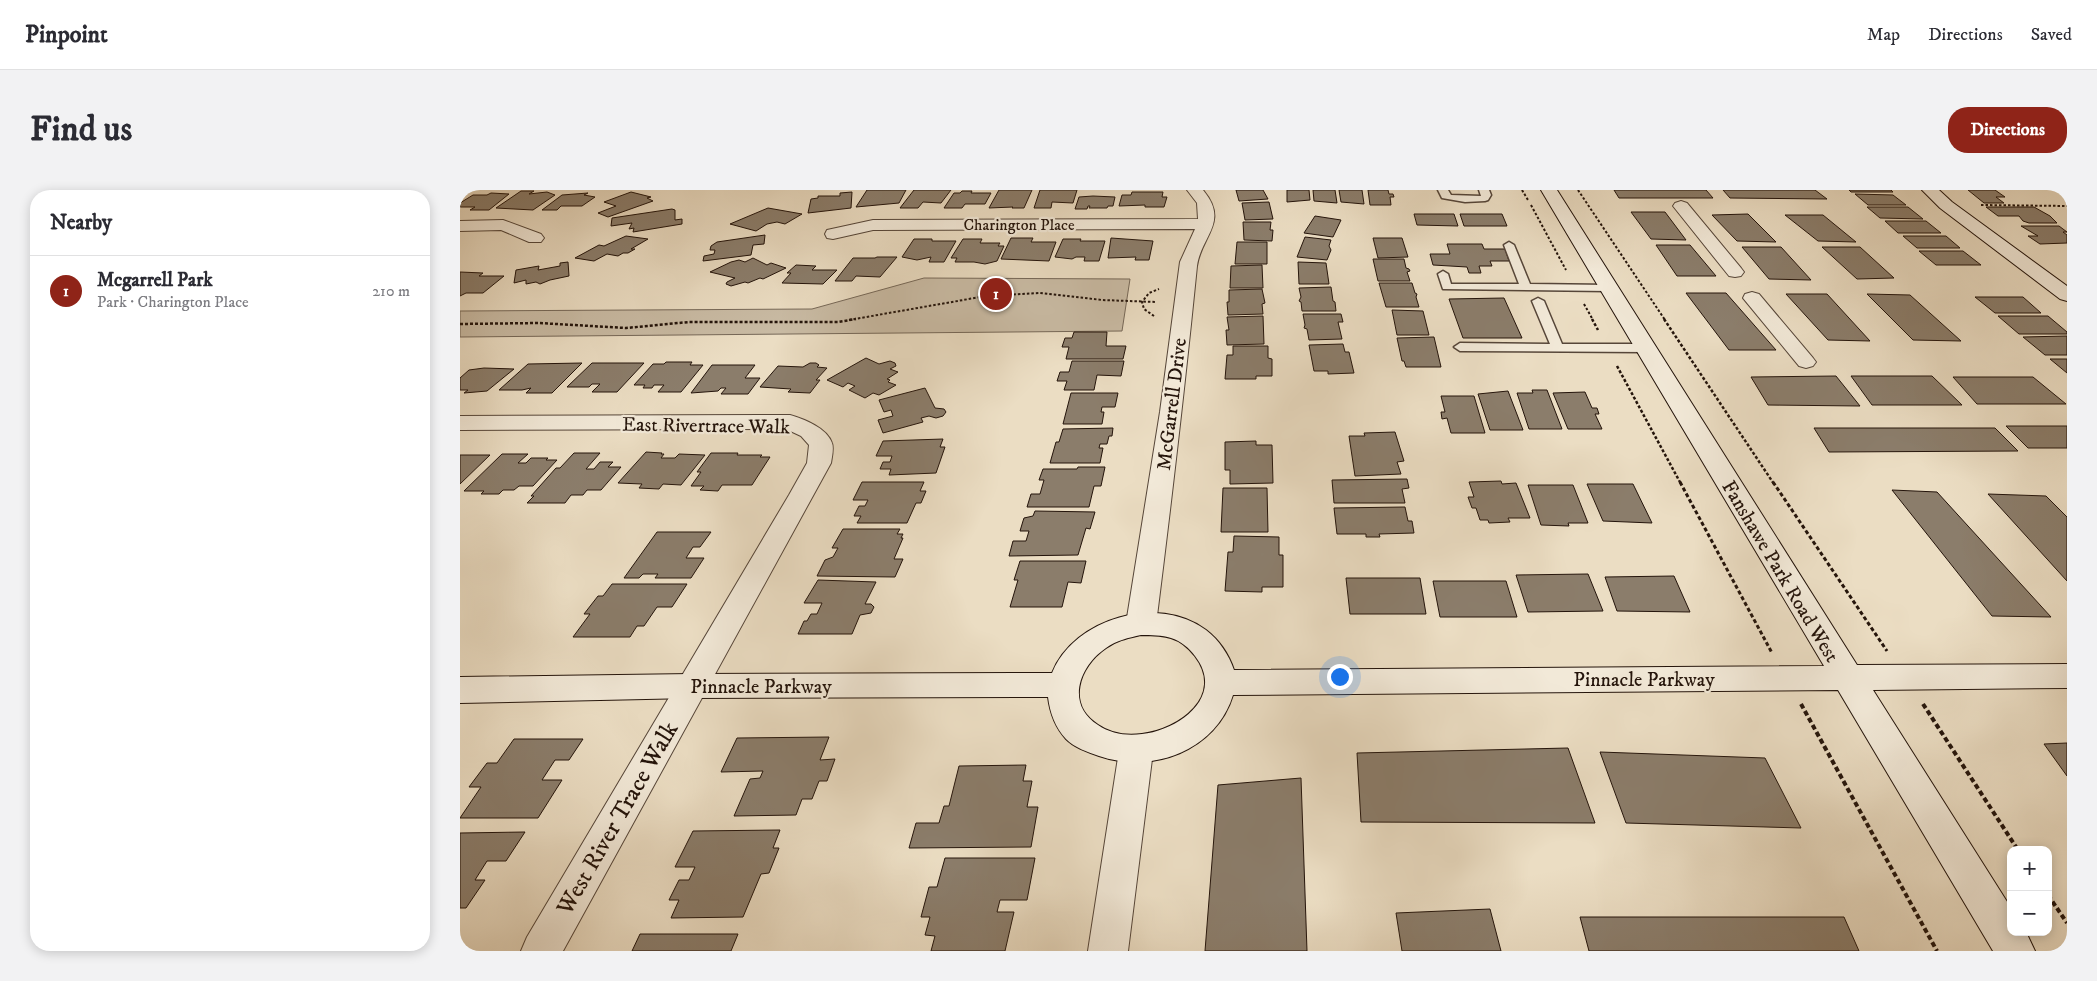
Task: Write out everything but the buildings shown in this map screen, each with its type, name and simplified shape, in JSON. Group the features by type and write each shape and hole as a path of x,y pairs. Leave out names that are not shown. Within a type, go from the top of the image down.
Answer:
{"street":[{"path":"1195,190 1205,202 1206,224"},
{"name":"Fanshawe Park Road West","path":"1549,190 2015,951"},
{"path":"1930,190 1946,205 2067,295"},
{"path":"1681,206 1735,272"},
{"name":"Charington Place","path":"833,234 873,225 1206,224"},
{"name":"McGarrell Drive","path":"1141,624 1171,412 1189,262 1206,224"},
{"path":"460,226 503,226 535,238"},
{"path":"1752,298 1806,362"},
{"name":"East Rivertrace Walk","path":"460,423 790,422 809,431 821,444 819,463 802,495 692,686"},
{"path":"1141,624 1156,624 1181,629 1201,640 1219,666 1221,683 1211,712 1193,731 1166,745 1136,750 1098,744 1077,729 1064,708 1063,686 1073,659 1087,646 1108,632 1141,624"},
{"name":"Pinnacle Parkway","path":"1221,683 2067,676"},
{"name":"Pinnacle Parkway","path":"460,690 692,686 1063,686"},
{"name":"West River Trace Walk","path":"541,951 692,686"},
{"path":"1108,951 1136,750"}],"lane":[{"path":"1443,190 1445,196 1464,199 1485,198 1484,190"},
{"path":"1509,245 1526,288"},
{"path":"1443,274 1447,287 1609,288"},
{"path":"1538,301 1558,347"},
{"path":"1460,347 1645,348"}],"path":[{"path":"1522,190 1568,272"},
{"path":"1578,190 1870,627"},
{"path":"1977,205 2067,206"},
{"path":"1154,316 1142,308 1142,302 1143,298 1149,293 1159,289"},
{"path":"460,324 539,322 626,328 689,322 838,322 986,296 1040,293 1156,302"},
{"path":"1584,304 1602,337"},
{"path":"1613,358 1766,642"},
{"path":"1809,719 1937,951"},
{"path":"1941,733 2015,846"},
{"path":"2052,901 2067,923"}],"shaded area":[{"path":"924,278 1130,279 1122,331 460,337 460,311 812,309"}],"place":[{"name":"Mcgarrell Park","path":"996,294"}]}
